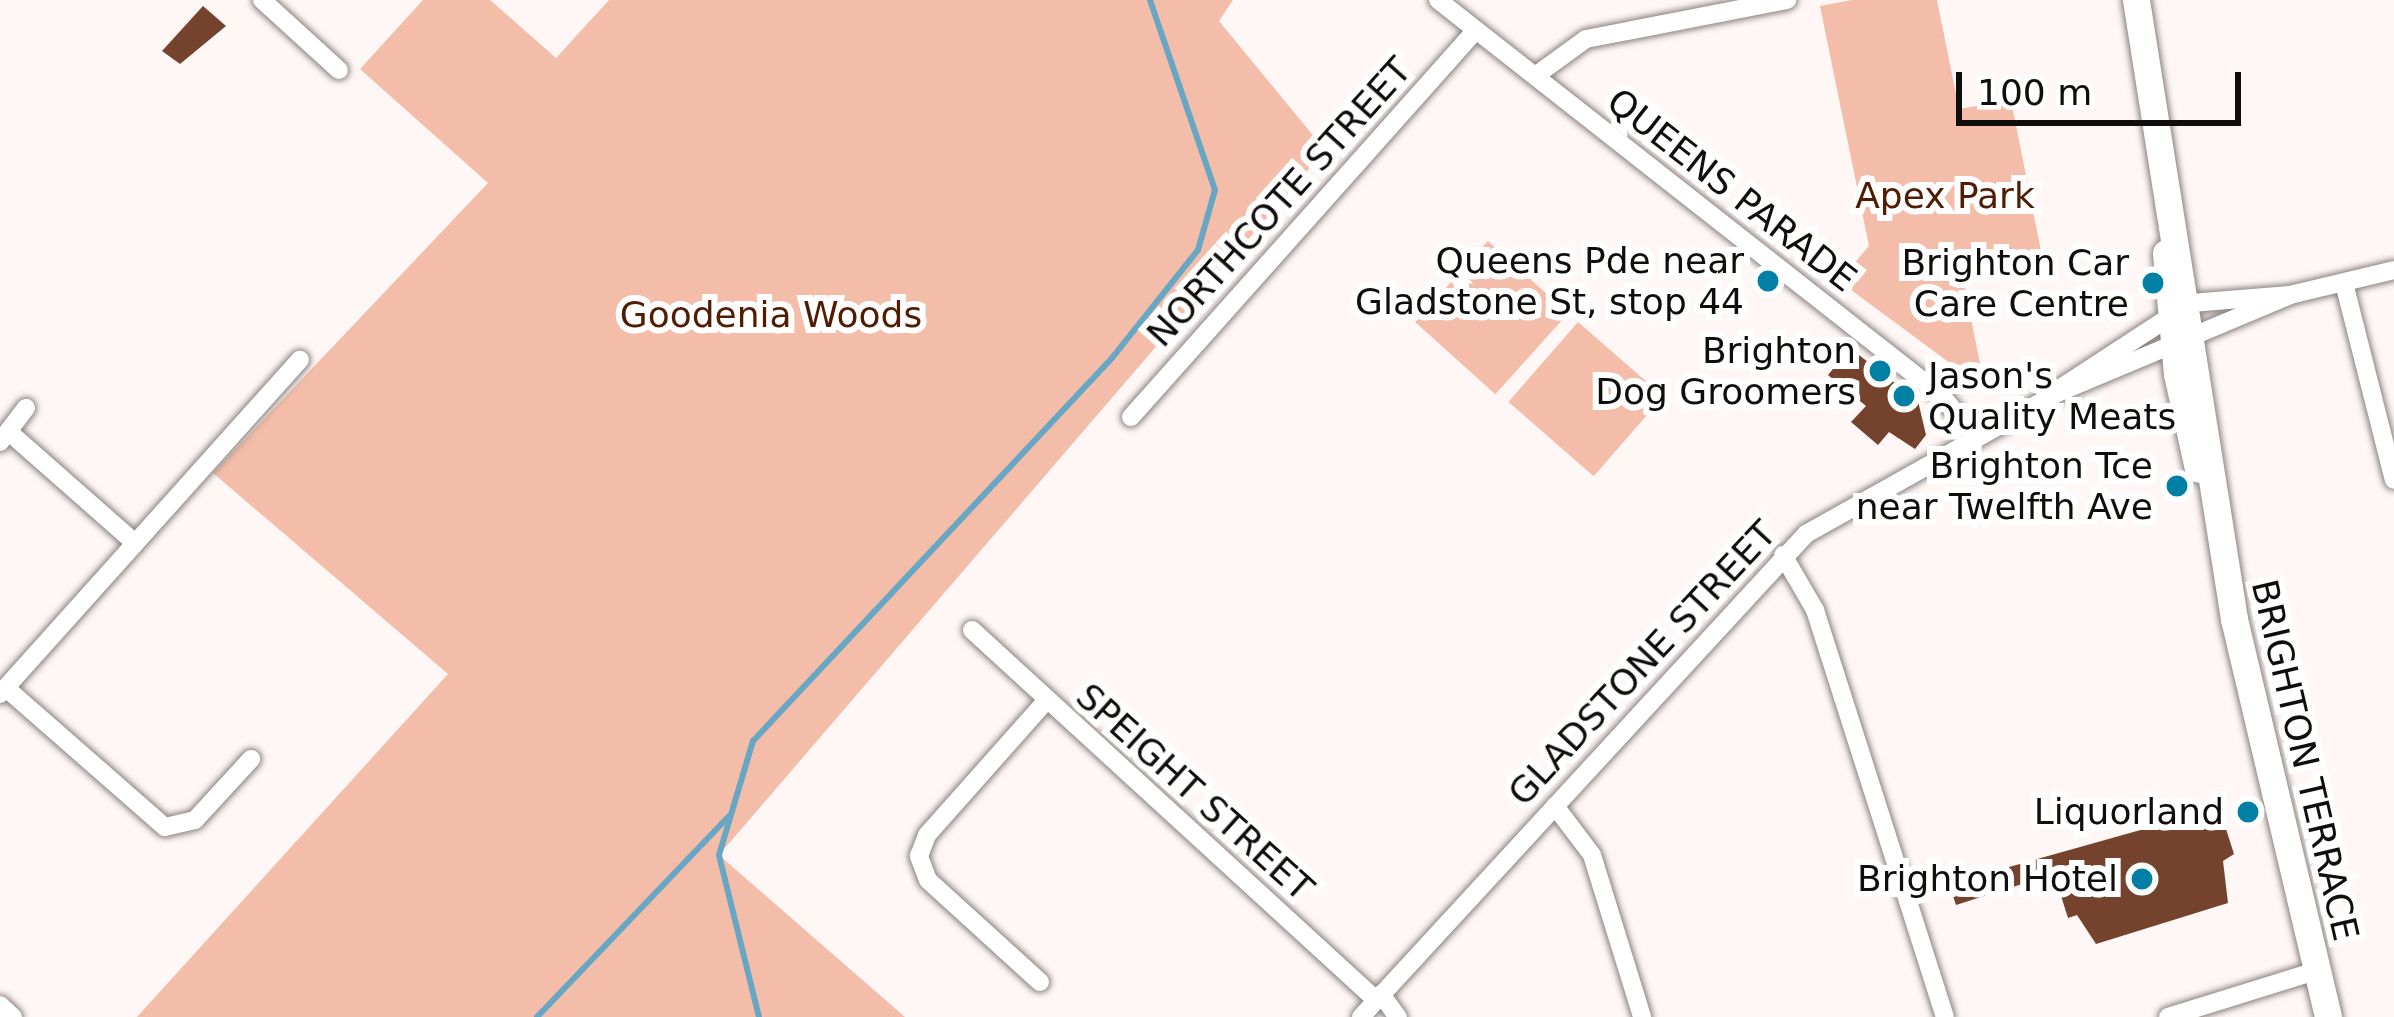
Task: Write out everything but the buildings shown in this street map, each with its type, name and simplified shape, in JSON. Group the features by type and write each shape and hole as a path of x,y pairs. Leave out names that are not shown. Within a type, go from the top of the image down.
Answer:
{"main road":[{"name":"BRIGHTON TERRACE","path":"2136,0 2216,518 2328,1017"}],"street":[{"path":"262,0 339,70"},
{"name":"QUEENS PARADE","path":"1438,0 1953,405 1976,438"},
{"path":"1535,76 1586,39 1673,10 1787,0"},
{"name":"NORTHCOTE STREET","path":"1131,417 1476,30"},
{"path":"2182,321 2394,270"},
{"path":"2344,283 2394,481"},
{"name":"GLADSTONE STREET","path":"1360,1017 1783,555 2182,321"},
{"path":"251,759 195,820 165,827 3,691 300,360"},
{"path":"26,408 5,437 135,543"},
{"path":"1783,555 1815,610 1946,1017"},
{"name":"SPEIGHT STREET","path":"972,630 1398,1017"},
{"path":"1040,982 928,880 919,856 927,835 1046,701"},
{"path":"1555,806 1592,855 1642,1017"},
{"path":"2168,1017 2316,970"},
{"path":"0,1005 13,1017"}],"green space":[{"name":"Goodenia Woods","path":"423,0 490,0 556,58 609,0 1233,0 1219,21 1325,150 719,855 905,1017 137,1017 448,674 213,473 488,183 360,69"},
{"name":"Apex Park","path":"1852,0 1937,0 1959,109 2011,100 2043,261 1963,278 1985,389 1839,281 1869,246 1820,6"},
{"path":"1488,241 1568,313 1495,394 1415,322"},
{"path":"1578,322 1663,396 1594,476 1508,402"}],"waterway":[{"path":"759,1017 719,855 753,741 1112,358 1198,250 1215,190 1150,0"},
{"path":"537,1017 729,816"}],"place":[{"name":"Queens Pde near Gladstone St, stop 44","path":"1768,281"},
{"name":"Brighton Car Care Centre","path":"2153,283"},
{"name":"Brighton Dog Groomers","path":"1880,371"},
{"name":"Jason's Quality Meats","path":"1904,396"},
{"name":"Brighton Tce near Twelfth Ave","path":"2177,486"},
{"name":"Liquorland","path":"2248,812"},
{"name":"Brighton Hotel","path":"2142,879"}]}
